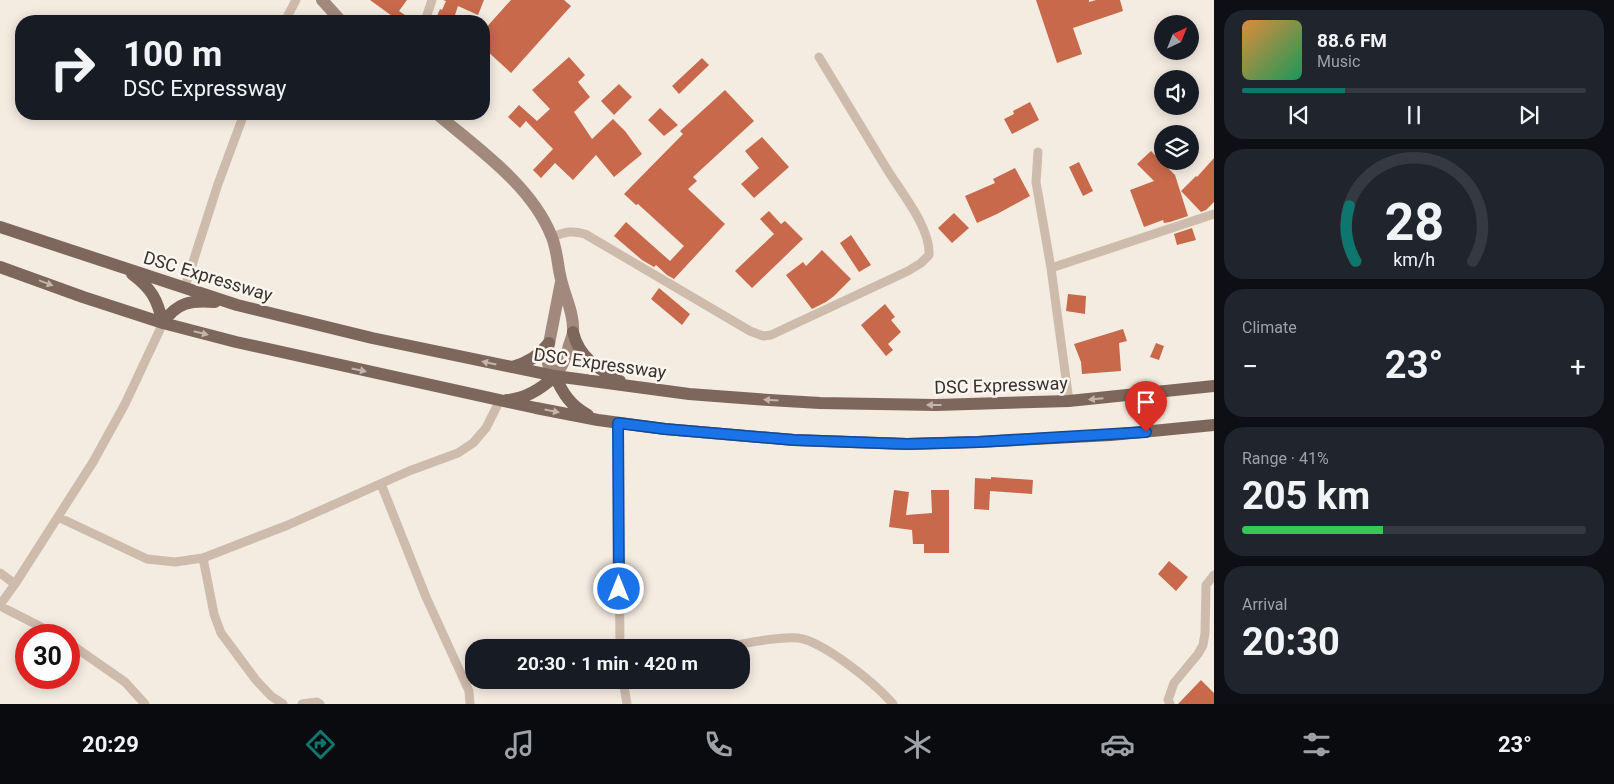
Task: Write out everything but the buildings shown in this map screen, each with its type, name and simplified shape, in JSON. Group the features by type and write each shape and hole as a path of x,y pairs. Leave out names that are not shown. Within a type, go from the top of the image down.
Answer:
{"main road":[{"name":"DSC Expressway","path":"0,227 238,305 363,336 555,376 689,394 820,403 936,406 1069,401 1214,386"},
{"path":"0,267 163,323 272,351 500,400 618,423 794,440 907,444 1111,435 1214,426"},
{"path":"124,268 145,283 152,292 157,301 163,323"},
{"path":"163,323 176,308 192,302 204,301 238,305"},
{"path":"573,332 575,342 587,359 627,385"},
{"path":"508,367 518,366 533,359 549,343"},
{"path":"500,400 512,399 536,391 555,376 567,400 575,407 598,420"}],"street":[{"path":"288,15 296,0"},
{"path":"322,0 336,15"},
{"path":"427,15 432,0"},
{"path":"552,237 573,231 585,234 742,326 763,336 772,335 899,276 921,263 929,255 930,245 924,231 819,57"},
{"path":"186,287 218,184 242,120"},
{"path":"444,120 502,170 523,191 547,224 558,257 561,282 570,308 573,332 562,368 555,376 548,364 547,354 561,282"},
{"path":"1038,152 1036,182 1051,268 1069,401"},
{"path":"1051,268 1214,214"},
{"path":"35,624 0,606 92,462 125,404 163,323"},
{"path":"58,516 147,559 175,562 203,558 288,525 409,471 458,453 473,443 486,428 500,400"},
{"path":"618,423 620,639"},
{"path":"382,484 426,597 469,691 470,704"},
{"path":"203,558 214,614 221,633 270,696 283,704"},
{"path":"0,573 15,584"},
{"path":"1170,704 1168,700 1174,683 1203,645 1206,585 1214,575"},
{"path":"750,644 798,638 813,643 833,654 868,681 893,704"},
{"path":"80,651 125,682 145,704"},
{"path":"624,689 627,704"},
{"path":"302,704 317,702 320,704"}],"route":[{"path":"619,589 618,423 794,440 907,444 978,442 1146,432"}]}
